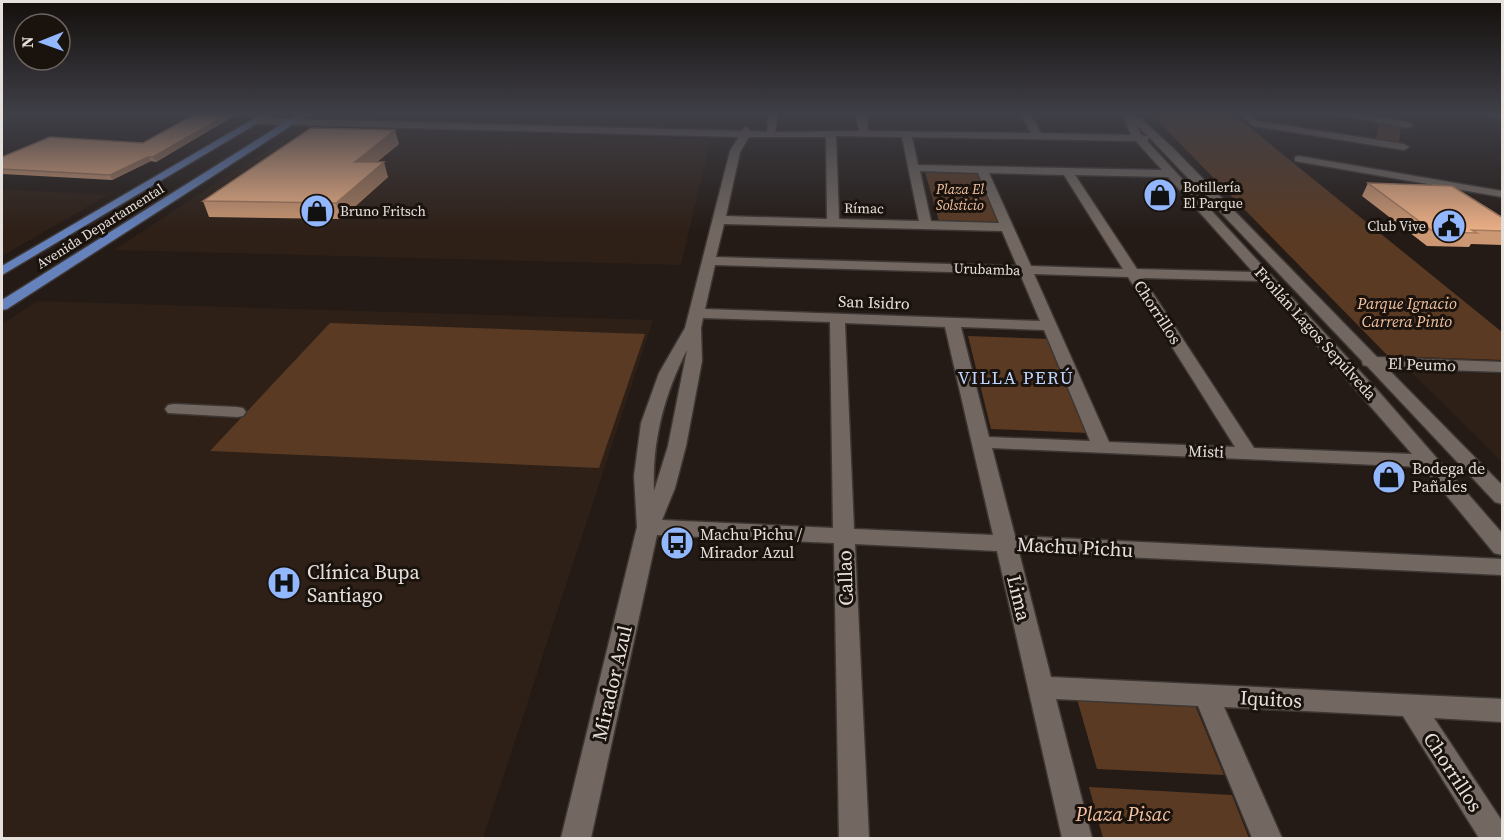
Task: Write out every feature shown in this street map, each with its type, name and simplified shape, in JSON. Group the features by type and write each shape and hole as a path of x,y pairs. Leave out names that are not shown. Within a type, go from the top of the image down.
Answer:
{"main road":[{"name":"Avenida Departamental","path":"2,271 202,153"},
{"name":"Avenida Departamental","path":"2,306 243,153"}],"street":[{"name":"Mirador Azul","path":"576,838 648,527 668,483 694,361 695,321 734,153"},
{"path":"831,153 833,223"},
{"path":"910,153 926,225"},
{"name":"Froilán Lagos Sepúlveda","path":"1159,153 1172,174 1342,361 1503,547"},
{"name":"Froilán Lagos Sepúlveda","path":"1165,153 1221,204 1503,497"},
{"path":"1369,153 1503,194"},
{"path":"1402,162 1403,153"},
{"path":"1299,159 1402,162"},
{"path":"913,168 1172,174"},
{"path":"982,170 1009,227 1102,447"},
{"name":"Chorrillos","path":"1068,172 1248,453"},
{"path":"1198,203 1221,204"},
{"name":"Rímac","path":"719,220 1009,227"},
{"name":"Urubamba","path":"709,261 1265,277"},
{"name":"San Isidro","path":"695,321 837,318 1051,326"},
{"name":"Callao","path":"837,318 854,838"},
{"name":"Mirador Azul","path":"648,527 643,492 643,468 648,440 659,397 671,366 695,321"},
{"name":"Lima","path":"952,322 1077,838"},
{"name":"El Peumo","path":"1342,361 1503,367"},
{"path":"174,409 237,412"},
{"name":"Misti","path":"981,442 1430,461"},
{"name":"Machu Pichu","path":"648,527 1503,567"},
{"name":"Iquitos","path":"1040,687 1503,710"},
{"path":"1206,695 1267,838"},
{"name":"Chorrillos","path":"1410,706 1496,838"}],"shaded area":[{"path":"262,153 708,153 681,265 114,250"},
{"path":"2,189 108,195 2,256"},
{"name":"Clínica Bupa Santiago","path":"37,301 653,320 483,838 2,838 2,324"},
{"path":"1410,371 1502,374 1502,462"}],"green space":[{"name":"Parque Ignacio Carrera Pinto","path":"1189,153 1281,153 1502,332 1502,360 1388,356"},
{"name":"Plaza El Solsticio","path":"925,172 978,173 998,223 939,221"},
{"path":"330,323 645,334 599,468 210,451"},
{"path":"968,336 1050,339 1088,433 991,429"},
{"path":"1077,699 1195,705 1224,775 1097,769"},
{"name":"Plaza Pisac","path":"1089,787 1232,795 1249,838 1103,838"}],"building":[{"path":"11,153 160,153 110,175 2,169 2,157"},
{"path":"274,153 366,153 355,162 384,162 336,203 203,201"},
{"path":"1368,183 1452,186 1503,218 1503,231 1434,232"}],"place":[{"name":"Botillería El Parque","path":"1160,195"},
{"name":"Bruno Fritsch","path":"317,211"},
{"name":"Club Vive","path":"1449,226"},
{"name":"Bodega de Pañales","path":"1389,477"},
{"name":"Machu Pichu / Mirador Azul","path":"677,543"},
{"name":"Clínica Bupa Santiago","path":"284,583"}],"district":[{"name":"VILLA PERÚ","path":"1016,377"}]}
